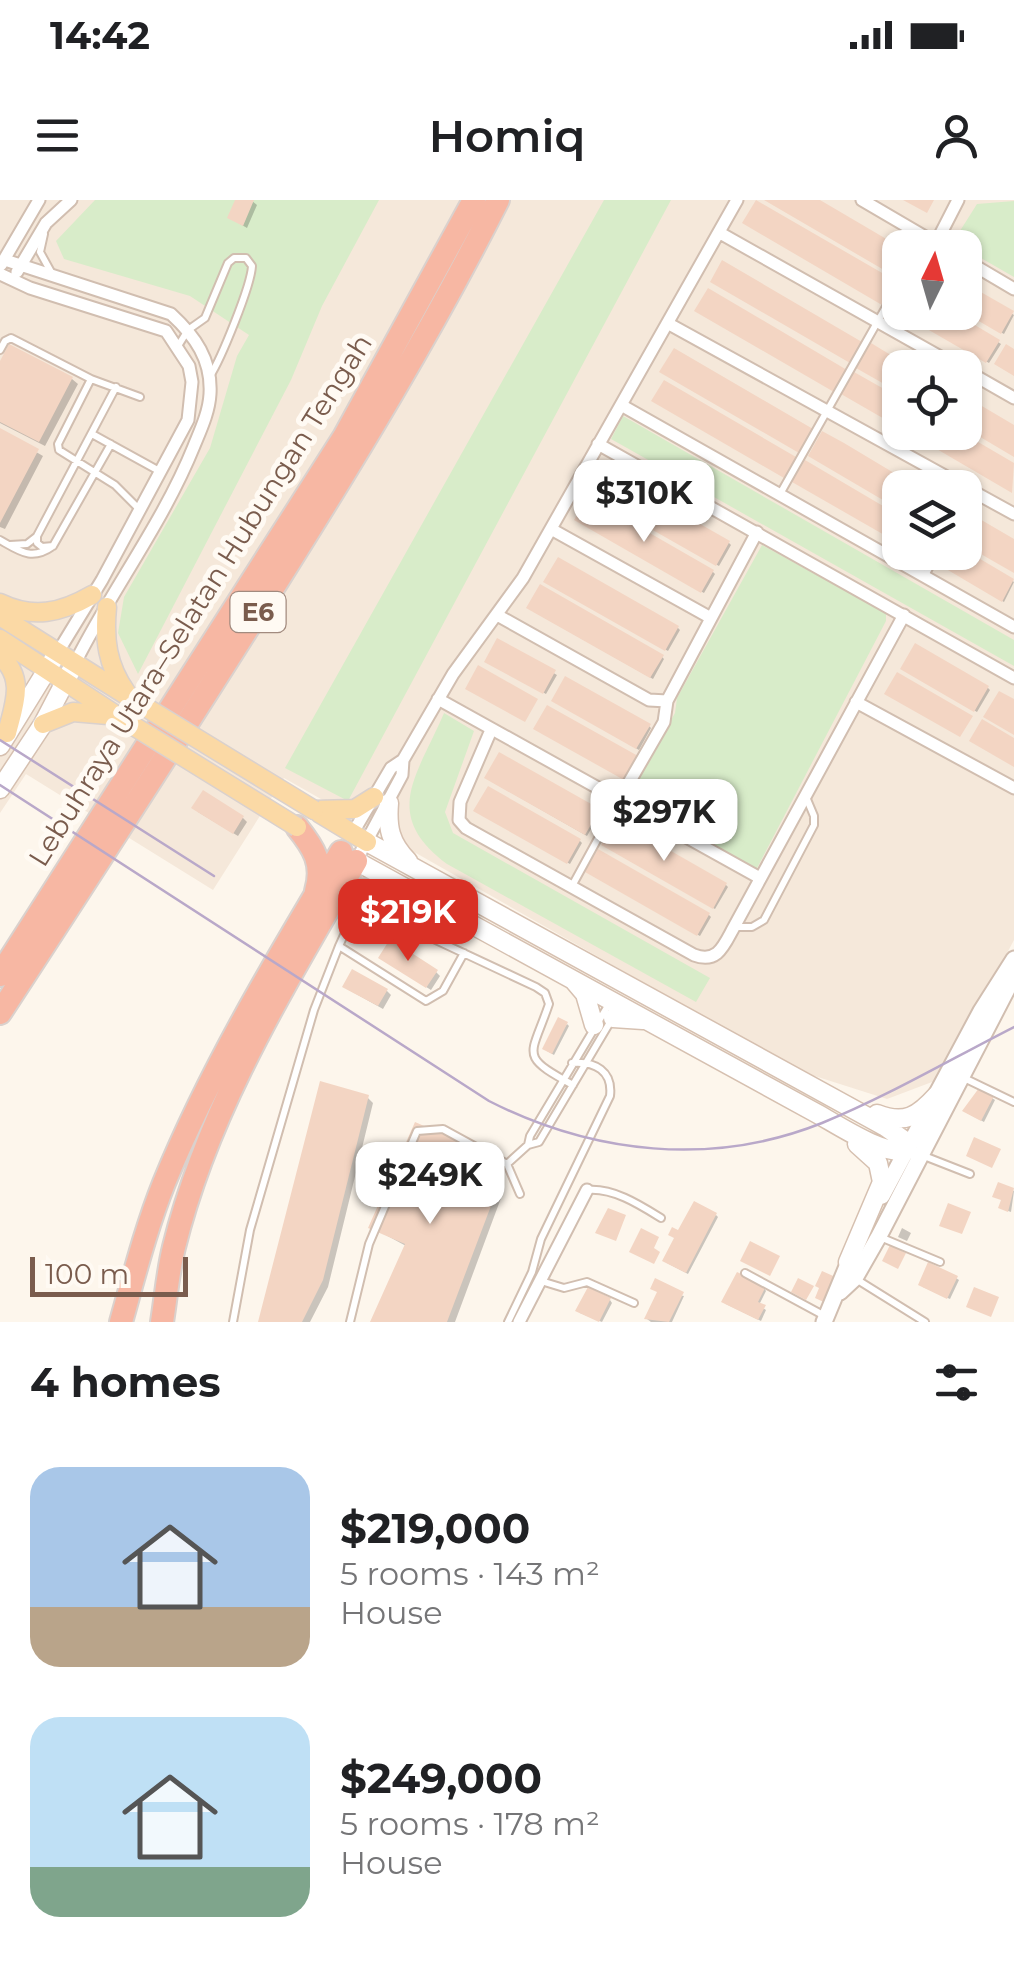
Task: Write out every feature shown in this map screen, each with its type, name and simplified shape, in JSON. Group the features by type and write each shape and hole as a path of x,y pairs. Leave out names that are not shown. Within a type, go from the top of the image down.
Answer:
{"highway":[{"name":"Lebuhraya Utara–Selatan Hubungan Tengah","path":"0,975 344,438 474,200"},
{"name":"Lebuhraya Utara–Selatan Hubungan Tengah","path":"0,1013 207,695 364,444 498,200"},
{"path":"121,1322 162,1186 186,1133 322,901 320,867 314,850 297,827"},
{"path":"162,1322 174,1246 213,1134 348,846"},
{"path":"322,901 360,890 415,883"}],"main road":[{"path":"0,603 34,614 99,601 112,668 129,696"},
{"path":"0,616 332,821 348,846"},
{"path":"0,639 297,827 348,846 415,883 571,978 613,1009 653,1022 882,1147 916,1153"},
{"path":"0,656 11,666 17,682 4,740"},
{"path":"4,740 48,670 67,658"},
{"path":"0,789 43,724 65,682 67,658"},
{"path":"43,724 82,712 119,717"},
{"path":"314,810 355,808 381,800 396,849 415,883 644,995 884,1126 916,1153"},
{"path":"604,974 613,1009"},
{"path":"571,978 586,994 594,1025"},
{"path":"613,1009 644,995"},
{"path":"821,1092 898,1120 908,1120 937,1095"},
{"path":"816,1114 869,1152 881,1172 882,1182 851,1270"}],"street":[{"path":"39,200 2,263 172,314 204,352 209,376 208,412 148,542 99,601 67,658"},
{"path":"6,277 20,268 46,223 71,200"},
{"path":"348,846 381,800 392,768 403,760 438,699 551,530 737,200"},
{"path":"862,200 910,230"},
{"path":"940,230 958,200"},
{"path":"720,233 929,350"},
{"path":"982,270 1014,289"},
{"path":"6,277 166,331 189,366 192,402 188,420 67,658"},
{"path":"668,324 935,470"},
{"path":"982,380 1014,398"},
{"path":"620,405 1014,628"},
{"path":"598,444 1014,678"},
{"path":"982,496 1014,514"},
{"path":"551,530 711,618"},
{"path":"619,800 664,722 668,701 757,532"},
{"path":"497,615 649,700 668,701"},
{"path":"492,730 460,802 459,820 466,828 694,956 710,958 717,956 734,927 904,615"},
{"path":"438,699 760,878"},
{"path":"856,702 1014,788"},
{"path":"851,1270 869,1253 879,1236 937,1095 981,1011 1014,959"},
{"path":"825,1320 962,1077 1014,975"},
{"path":"869,1253 903,1177 956,1076 971,1060"},
{"path":"519,1322 586,1190"}],"lane":[{"path":"46,223 42,260 64,282"},
{"path":"178,346 188,330 205,318 228,262 246,258 252,266 247,292 209,376"},
{"path":"780,496 882,314"},
{"path":"0,350 12,338 91,379 140,397"},
{"path":"91,379 58,444 59,450 115,485 140,510"},
{"path":"9,545 27,544 37,536 116,388"},
{"path":"92,434 161,472"},
{"path":"0,540 30,555 41,555 53,546 111,444"},
{"path":"37,536 42,547 53,546"},
{"path":"924,577 928,570"},
{"path":"734,927 752,928 764,920 814,825 806,795"},
{"path":"572,886 619,800"},
{"path":"233,1322 250,1230 314,1010 338,946 356,924 367,917 380,916 410,926 544,993 549,1004 532,1051 538,1066 573,1085"},
{"path":"338,946 426,1001 443,991 464,953"},
{"path":"507,1164 539,1142 587,1062 613,1009 606,1006 594,1025 530,1136 528,1146"},
{"path":"508,1322 532,1272 541,1239 610,1096 608,1076 599,1066 572,1063"},
{"path":"962,1077 1014,1102"},
{"path":"350,1322 369,1244 417,1131 443,1130 507,1164 520,1194"},
{"path":"916,1153 970,1174"},
{"path":"586,1190 596,1189 636,1202 661,1218"},
{"path":"879,1236 940,1262"},
{"path":"851,1270 925,1322"},
{"path":"745,1273 825,1320"},
{"path":"540,1281 564,1288 586,1282 634,1303"}],"shaded area":[{"path":"0,200 1014,200 1014,940 940,1079 887,1099 799,1071 284,778 213,890 26,774 0,813"}],"green space":[{"path":"95,200 379,200 322,306 291,380 138,674 118,633 124,597 210,448 237,356 249,335 190,296 64,259 56,241"},
{"path":"604,200 671,200 348,801 285,768"},
{"path":"1014,201 1014,277 982,259 982,230 961,230 977,204"},
{"path":"623,416 882,564 882,570 892,570 1014,640 1014,666 611,439"},
{"path":"762,545 886,613 886,621 756,870 629,796 675,713 677,698"},
{"path":"444,713 474,731 445,812 453,833 710,978 696,1002 447,864 427,846 415,828 410,811 411,793"}],"building":[{"path":"235,200 254,200 243,226 227,218"},
{"path":"756,200 882,273 882,305 742,223"},
{"path":"764,200 820,200 882,236 882,269"},
{"path":"903,200 934,200 927,213"},
{"path":"722,260 862,342 850,363 710,282"},
{"path":"708,288 847,370 834,392 694,311"},
{"path":"982,293 1014,311 1001,334 982,323"},
{"path":"982,329 1000,340 986,363 982,361 982,350 963,350 929,330"},
{"path":"871,343 882,350 882,383 856,368"},
{"path":"9,344 73,377 39,442 0,422 0,361"},
{"path":"1006,344 1014,349 1014,376 994,364"},
{"path":"674,348 813,429 799,453 659,372"},
{"path":"854,372 882,388 882,418 841,394"},
{"path":"664,380 796,457 784,478 651,401"},
{"path":"982,406 1014,425 1014,457 982,438"},
{"path":"0,428 39,449 0,523"},
{"path":"822,431 844,443 889,470 882,470 882,499 808,456"},
{"path":"982,444 1014,463 1012,493 982,475 982,470 973,470 938,450 982,450"},
{"path":"805,460 882,505 882,534 792,482"},
{"path":"607,471 730,541 716,566 593,496"},
{"path":"587,497 714,570 701,593 574,520"},
{"path":"982,520 1014,539 1014,573 982,555"},
{"path":"558,557 679,626 665,651 543,582"},
{"path":"982,560 1014,579 1002,602 948,570 982,570"},
{"path":"540,584 664,655 650,678 526,608"},
{"path":"497,638 556,670 543,694 484,662"},
{"path":"915,643 989,686 974,712 900,669"},
{"path":"478,665 538,699 525,722 465,689"},
{"path":"897,672 973,716 960,737 884,694"},
{"path":"565,676 651,724 636,749 551,701"},
{"path":"999,691 1014,699 1014,735 983,717"},
{"path":"547,705 638,756 624,780 533,729"},
{"path":"982,719 1014,738 1014,767 969,741"},
{"path":"499,752 600,809 585,835 484,778"},
{"path":"488,786 581,839 567,864 473,811"},
{"path":"203,790 244,816 233,834 191,808"},
{"path":"615,819 727,883 713,909 601,845"},
{"path":"598,849 710,913 697,936 585,872"},
{"path":"390,939 438,970 426,988 378,958"},
{"path":"352,969 388,989 378,1006 342,987"},
{"path":"558,1017 568,1022 552,1054 542,1049"},
{"path":"320,1081 369,1095 323,1280 302,1322 258,1322"},
{"path":"979,1088 994,1096 981,1121 962,1111"},
{"path":"415,1122 470,1146 458,1173 497,1190 447,1322 370,1322 405,1244 368,1228"},
{"path":"974,1137 1001,1149 992,1168 966,1156"},
{"path":"998,1182 1014,1188 1008,1212 998,1208 1001,1200 992,1197"},
{"path":"694,1201 717,1213 686,1273 662,1261 674,1238 668,1235 672,1227 678,1230"},
{"path":"948,1203 971,1212 962,1234 939,1226"},
{"path":"608,1208 626,1215 616,1241 595,1233"},
{"path":"641,1228 659,1237 654,1248 660,1252 654,1264 629,1252"},
{"path":"750,1241 780,1256 770,1276 740,1261"},
{"path":"890,1245 906,1253 898,1269 882,1261"},
{"path":"928,1262 958,1276 947,1299 918,1285"},
{"path":"822,1271 840,1279 828,1304 815,1298 819,1288 815,1286"},
{"path":"737,1272 766,1286 758,1302 766,1305 758,1320 721,1302"},
{"path":"655,1278 684,1292 669,1322 644,1319 657,1292 650,1289"},
{"path":"798,1278 814,1286 806,1300 791,1292"},
{"path":"588,1287 611,1298 599,1322 575,1311"},
{"path":"974,1287 999,1297 991,1317 966,1307"}],"tram line":[{"path":"0,740 214,876"},
{"path":"0,785 489,1101 569,1133 611,1143 696,1149 780,1137 871,1101 1014,1027"}]}
